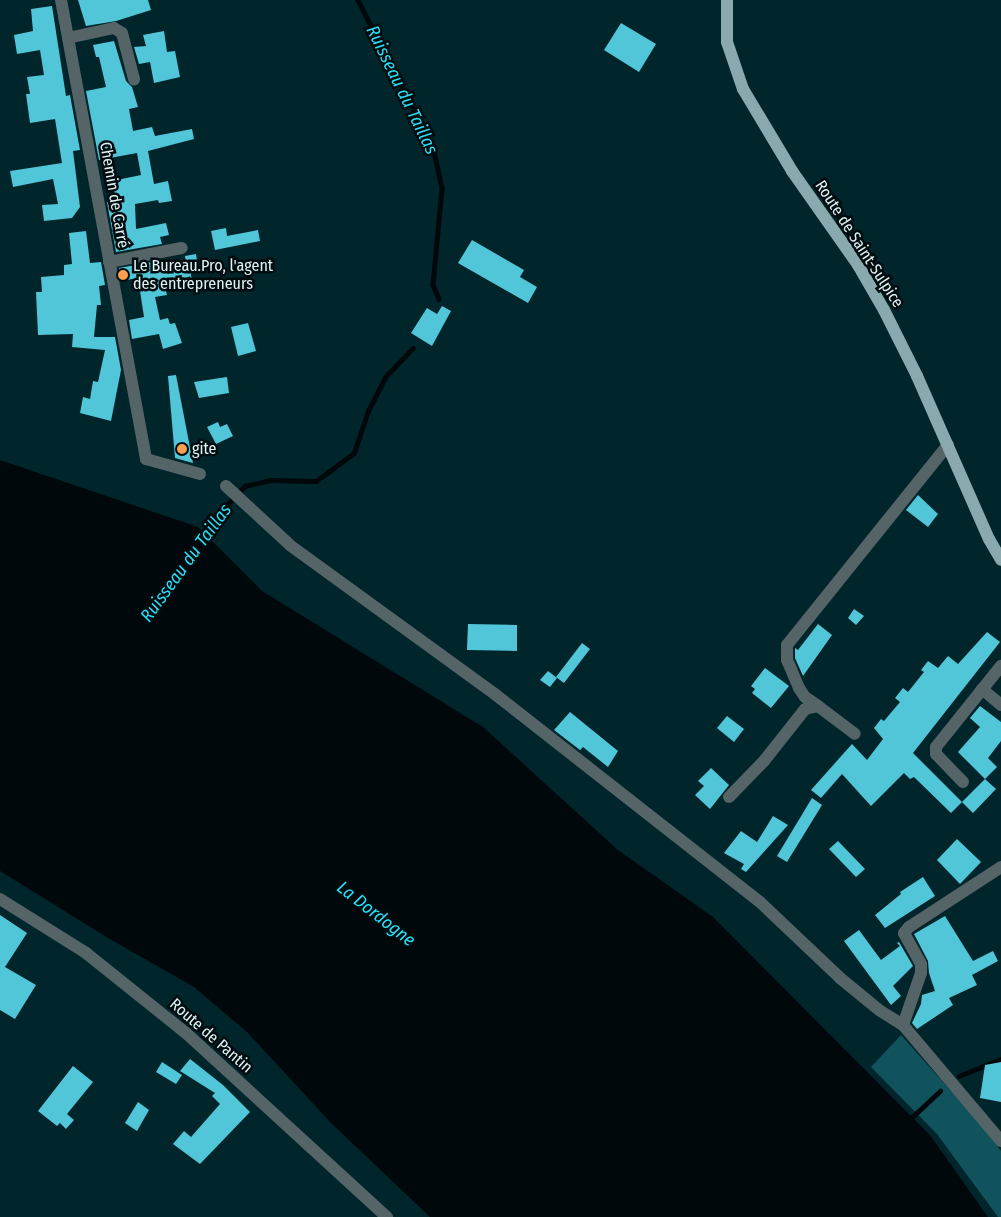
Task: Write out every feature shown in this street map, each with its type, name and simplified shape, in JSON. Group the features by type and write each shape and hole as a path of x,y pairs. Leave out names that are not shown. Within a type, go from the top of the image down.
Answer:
{"main road":[{"name":"Route de Saint-Sulpice","path":"727,0 727,42 743,89 792,171 858,265 884,310 948,445 989,539 1001,560"}],"street":[{"name":"Chemin de Carré","path":"61,0 146,459 200,474"},
{"path":"68,38 114,28 122,32 134,79"},
{"path":"110,262 182,248"},
{"path":"855,734 805,697 799,688 785,651 787,645 948,445"},
{"path":"226,486 291,546 496,695 760,902 840,978 879,1010 903,1025 1000,1139"},
{"path":"963,782 936,754 936,747 1001,666"},
{"path":"982,690 1001,705"},
{"path":"729,797 764,761 805,709 818,706"},
{"path":"903,1025 921,973 921,964 904,933 909,927 1001,867"},
{"name":"Route de Pantin","path":"0,899 86,954 186,1034 386,1217"}],"shaded area":[{"path":"901,1035 984,1128 1001,1151 1001,1217 998,1217 937,1134 871,1067"}],"water":[{"name":"La Dordogne","path":"0,460 198,527 262,591 483,727 618,850 713,917 930,1135 988,1217 430,1217 331,1123 247,1032 194,987 108,938 0,871"}],"building":[{"path":"78,0 148,0 151,10 116,21 86,26"},
{"path":"52,6 66,96 70,95 80,150 73,151 80,207 72,218 44,221 42,205 58,204 53,179 13,187 10,171 62,163 55,119 30,123 26,94 30,94 27,77 44,75 40,50 17,54 14,35 33,31 31,9"},
{"path":"621,23 656,44 639,72 604,50"},
{"path":"164,31 167,52 175,51 180,77 154,83 150,62 139,64 134,47 146,46 143,35"},
{"path":"114,41 126,81 132,87 138,107 129,109 133,131 152,127 155,136 192,129 194,139 148,151 154,184 168,181 172,201 159,203 158,200 135,204 136,229 166,223 169,235 160,237 162,244 116,252 107,202 116,201 112,181 141,175 137,153 99,160 86,91 106,87 99,57 96,57 93,45"},
{"path":"226,228 227,236 258,230 260,241 215,250 211,231"},
{"path":"86,231 90,263 101,262 105,285 99,286 101,305 97,305 94,337 115,337 121,370 111,421 80,413 83,397 90,399 93,381 98,382 105,350 72,347 73,334 38,335 36,292 42,292 41,277 64,275 64,265 72,264 69,233"},
{"path":"472,240 524,270 520,277 537,287 528,303 458,263"},
{"path":"196,254 198,267 190,268 192,282 165,287 167,295 155,297 160,320 168,318 170,324 175,323 182,343 163,349 159,334 132,339 129,320 144,317 138,278 121,281 119,268 163,260 165,273 187,269 185,256"},
{"path":"442,306 451,311 432,346 411,333 427,308 437,314"},
{"path":"248,323 256,351 238,356 231,327"},
{"path":"176,375 193,463 175,458 168,376"},
{"path":"227,377 229,393 199,398 194,382"},
{"path":"218,422 220,427 227,424 233,436 216,444 207,427"},
{"path":"918,495 938,514 928,527 906,510"},
{"path":"854,609 864,616 856,625 848,618"},
{"path":"468,624 517,625 517,651 467,650"},
{"path":"818,624 832,635 803,676 795,658 795,648 798,650"},
{"path":"987,632 1000,642 913,753 962,802 951,813 914,777 910,779 904,773 871,806 842,774 821,798 811,790 852,744 867,760 883,739 874,728 881,719 884,721 900,702 895,698 903,688 908,692 924,672 921,670 928,661 938,668 948,656 958,664"},
{"path":"582,643 590,649 564,683 556,677"},
{"path":"765,668 789,686 771,708 752,693 755,689 751,686"},
{"path":"548,671 557,678 550,687 540,680"},
{"path":"980,706 1001,722 1001,741 988,758 997,767 985,779 958,752 980,727 970,718"},
{"path":"570,712 618,751 608,767 583,747 580,750 554,730"},
{"path":"727,716 744,729 734,742 717,728"},
{"path":"711,768 729,785 710,809 695,795 704,786 698,781"},
{"path":"985,779 996,789 973,813 962,802"},
{"path":"812,798 822,805 787,862 777,856"},
{"path":"773,816 788,825 746,872 741,869 744,864 724,853 741,831 757,842"},
{"path":"957,839 981,862 960,884 937,860"},
{"path":"838,841 865,869 856,877 829,849"},
{"path":"923,877 935,896 885,928 875,915 901,894 900,892"},
{"path":"0,915 27,933 5,967 36,985 15,1019 0,1010"},
{"path":"945,916 973,961 993,951 998,961 972,975 977,985 949,998 953,1005 917,1029 912,1023 921,1004 922,995 935,991 929,973 928,961 914,934"},
{"path":"859,930 881,960 900,946 897,943 899,942 913,966 893,986 901,996 891,1005 844,941"},
{"path":"190,1059 223,1085 250,1112 200,1164 173,1144 184,1131 191,1137 220,1104 212,1096 215,1093 180,1071"},
{"path":"162,1062 182,1075 176,1084 156,1072"},
{"path":"1001,1062 1001,1102 980,1098 985,1065"},
{"path":"73,1066 93,1082 67,1114 74,1120 66,1129 60,1123 57,1126 38,1111"},
{"path":"138,1102 149,1110 137,1131 125,1123"}],"waterway":[{"name":"Ruisseau du Taillas","path":"358,0 433,147 442,188 433,285 439,299"},
{"name":"Ruisseau du Taillas","path":"201,537 216,516 245,486 270,480 316,481 354,453 368,411 385,377 413,348"},
{"path":"959,1076 1001,1059"},
{"path":"908,1121 940,1091"}],"place":[{"name":"Le Bureau.Pro, l'agent des entrepreneurs","path":"123,275"},
{"name":"gite","path":"182,449"}]}
